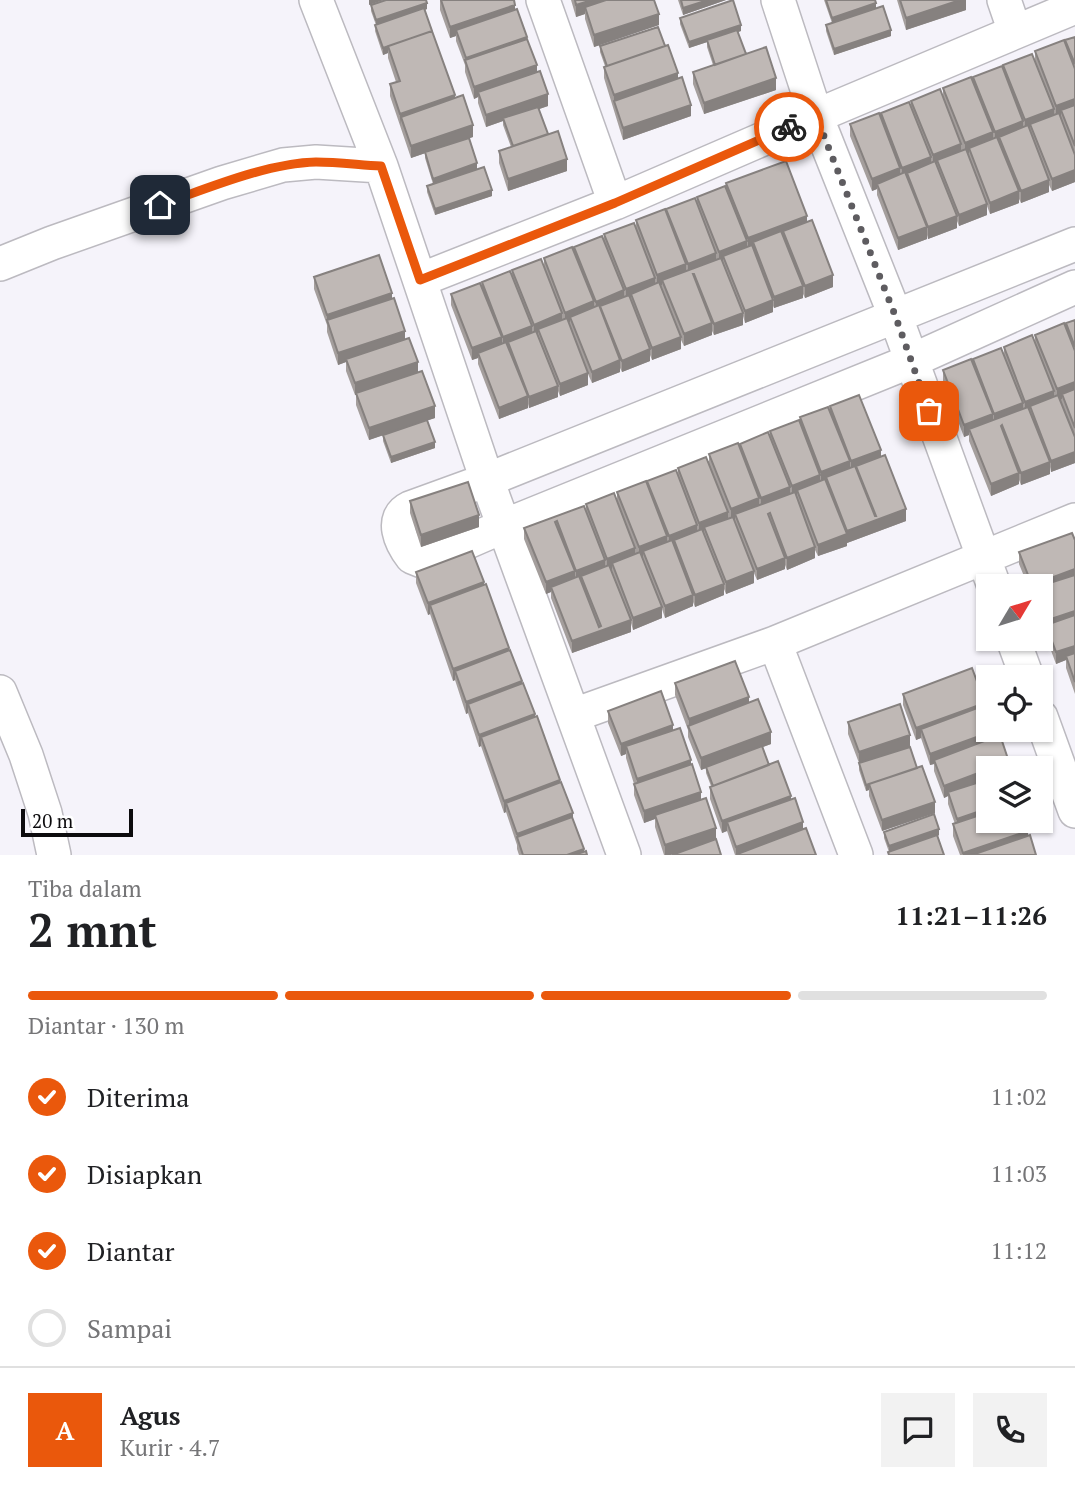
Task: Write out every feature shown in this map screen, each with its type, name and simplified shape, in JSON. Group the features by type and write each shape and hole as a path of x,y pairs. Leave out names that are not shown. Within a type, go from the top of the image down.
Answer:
{"street":[{"path":"316,0 381,166 487,480 624,855"},
{"path":"543,0 615,203"},
{"path":"778,0 816,116 895,315 989,572"},
{"path":"1004,0 1015,32"},
{"path":"420,280 615,203 1075,7"},
{"path":"0,264 76,234 222,183 283,165 316,162 381,166"},
{"path":"1075,244 487,480 405,510 398,522 400,534 412,557 422,561 911,362 1075,287"},
{"path":"574,715 775,643 989,572 1075,520"},
{"path":"775,643 856,855"},
{"path":"0,692 13,761 45,813 54,855"},
{"path":"1050,742 1075,811"}],"building":[{"path":"386,0 426,0 427,3 376,20 371,5"},
{"path":"441,0 514,0 515,5 450,27"},
{"path":"575,0 592,0 576,5"},
{"path":"606,0 654,0 659,14 594,35 585,7"},
{"path":"681,0 708,0 683,8"},
{"path":"733,0 741,25 689,42 680,18"},
{"path":"826,0 875,0 876,3 832,18"},
{"path":"900,0 960,0 906,18"},
{"path":"883,6 891,30 834,49 826,25"},
{"path":"424,8 432,31 383,48 375,25"},
{"path":"517,9 527,37 466,58 456,30"},
{"path":"658,27 665,46 607,66 600,46"},
{"path":"737,30 746,54 715,65 707,40"},
{"path":"432,31 455,95 400,114 390,84 400,81 388,46"},
{"path":"1075,37 1075,64 1065,40"},
{"path":"527,39 537,65 474,87 465,60"},
{"path":"1064,40 1075,69 1075,99 1056,106 1035,51"},
{"path":"668,45 678,73 614,95 604,67"},
{"path":"766,47 776,78 704,103 693,72"},
{"path":"1032,54 1054,109 1025,120 1003,65"},
{"path":"1002,66 1023,121 995,132 973,77"},
{"path":"540,71 548,94 486,115 478,92"},
{"path":"682,77 691,105 623,128 614,101"},
{"path":"971,77 993,132 965,143 943,88"},
{"path":"940,89 961,144 933,155 911,101"},
{"path":"463,95 473,125 411,146 401,117"},
{"path":"909,102 931,157 902,168 881,113"},
{"path":"1075,105 1075,146 1061,110"},
{"path":"538,107 548,134 513,146 503,118"},
{"path":"879,113 900,168 872,179 850,124"},
{"path":"1059,113 1075,155 1075,170 1052,179 1030,124"},
{"path":"1028,125 1049,180 1021,191 999,137"},
{"path":"558,131 567,159 508,179 499,151"},
{"path":"997,137 1019,191 990,203 969,148"},
{"path":"469,138 477,163 433,179 425,152"},
{"path":"966,149 987,204 959,215 937,160"},
{"path":"786,161 807,216 748,238 726,183"},
{"path":"935,161 957,216 928,227 907,173"},
{"path":"484,167 492,190 435,209 427,186"},
{"path":"905,172 927,227 898,238 877,184"},
{"path":"725,186 747,241 719,252 697,197"},
{"path":"695,198 716,253 688,264 666,209"},
{"path":"665,209 686,264 657,275 636,220"},
{"path":"812,220 833,275 805,286 783,231"},
{"path":"634,223 655,278 626,289 604,234"},
{"path":"781,231 803,286 774,297 753,242"},
{"path":"602,236 624,290 596,302 574,247"},
{"path":"752,245 773,300 745,311 723,256"},
{"path":"572,247 594,301 565,313 544,258"},
{"path":"379,255 392,293 327,315 314,277"},
{"path":"721,258 743,313 714,324 693,274 712,323 684,334 662,280"},
{"path":"541,259 562,313 534,325 512,270"},
{"path":"510,271 532,326 503,337 482,282"},
{"path":"659,282 681,337 652,348 631,294"},
{"path":"480,283 502,337 472,348 451,294"},
{"path":"629,295 650,349 622,361 600,306"},
{"path":"394,298 405,331 338,353 327,320"},
{"path":"599,305 620,360 592,372 570,317"},
{"path":"567,318 588,373 560,384 538,329"},
{"path":"1075,320 1075,347 1066,323"},
{"path":"1064,323 1075,351 1075,382 1057,389 1035,335"},
{"path":"536,331 558,386 529,397 508,342"},
{"path":"1032,335 1054,391 1025,402 1004,347"},
{"path":"409,338 418,362 355,383 346,359"},
{"path":"506,342 528,396 499,408 478,353"},
{"path":"1001,348 1023,403 994,414 973,359"},
{"path":"971,359 993,414 964,425 943,370"},
{"path":"422,371 435,406 369,428 356,393"},
{"path":"1075,389 1075,428 1062,394"},
{"path":"859,395 881,450 851,461 830,406"},
{"path":"1058,395 1075,437 1075,452 1051,461 1030,406"},
{"path":"828,407 850,461 821,472 800,417"},
{"path":"1028,407 1050,462 1021,473 1002,425 1019,473 991,484 969,429"},
{"path":"427,420 435,442 391,457 383,435"},
{"path":"799,420 820,475 792,486 770,431"},
{"path":"768,432 790,487 761,498 740,444"},
{"path":"738,443 759,498 731,509 709,454"},
{"path":"885,455 906,509 847,531 826,477 855,466 876,516 856,466"},
{"path":"706,457 728,512 699,523 678,468"},
{"path":"676,470 697,525 669,536 647,481"},
{"path":"825,479 847,534 818,545 797,490"},
{"path":"646,481 667,536 639,547 617,492"},
{"path":"468,482 479,515 421,535 410,501"},
{"path":"795,492 815,547 787,558 770,513 768,514 785,558 757,569 735,514"},
{"path":"614,493 635,548 607,559 586,504"},
{"path":"584,506 605,560 576,571 557,521 555,522 575,571 546,582 524,528"},
{"path":"733,517 754,571 726,582 704,527"},
{"path":"702,529 724,584 695,595 674,540"},
{"path":"1072,533 1075,540 1075,569 1054,577 1054,574 1028,574 1019,552"},
{"path":"672,540 693,595 665,606 643,551"},
{"path":"472,551 484,582 428,603 416,572"},
{"path":"640,552 662,607 633,618 612,563"},
{"path":"609,565 631,620 572,641 551,587 579,576 599,627 601,626 581,576"},
{"path":"1075,575 1075,611 1054,618 1054,582"},
{"path":"486,584 509,648 453,669 430,605"},
{"path":"1075,615 1075,646 1056,652 1054,622"},
{"path":"510,650 522,681 466,702 455,671"},
{"path":"1075,653 1075,682 1066,656"},
{"path":"735,661 749,697 689,719 675,683"},
{"path":"972,668 976,679 976,706 916,728 903,694"},
{"path":"523,683 535,714 479,735 468,704"},
{"path":"661,691 673,725 621,744 608,711"},
{"path":"758,699 771,732 701,758 688,726"},
{"path":"900,704 910,735 859,752 848,722"},
{"path":"976,708 976,737 930,754 921,729"},
{"path":"537,716 560,780 504,801 481,737"},
{"path":"680,728 691,760 637,779 626,746"},
{"path":"982,742 1002,742 1007,756 976,756 976,774 944,786 934,760"},
{"path":"762,746 769,765 713,786 706,767"},
{"path":"910,747 917,768 866,785 859,763"},
{"path":"778,761 791,796 722,821 710,787"},
{"path":"692,764 701,792 644,811 634,784"},
{"path":"922,766 935,802 882,820 869,784"},
{"path":"561,782 573,813 517,834 506,803"},
{"path":"976,783 976,812 957,819 948,792"},
{"path":"706,798 716,828 665,845 655,815"},
{"path":"795,798 803,822 736,847 727,822"},
{"path":"934,814 939,829 889,846 884,832"},
{"path":"976,816 976,833 1022,833 963,853 953,824"},
{"path":"572,817 584,849 567,855 523,855 517,837"},
{"path":"806,828 816,855 740,853"},
{"path":"937,835 944,855 889,855 888,852"},
{"path":"1030,835 1036,855 972,855"},
{"path":"716,839 721,855 672,855"}],"way so far":[{"path":"789,127 816,116 895,315 929,411"}],"route":[{"path":"160,205 283,165 316,162 381,166 420,280 615,203 789,127"}]}
